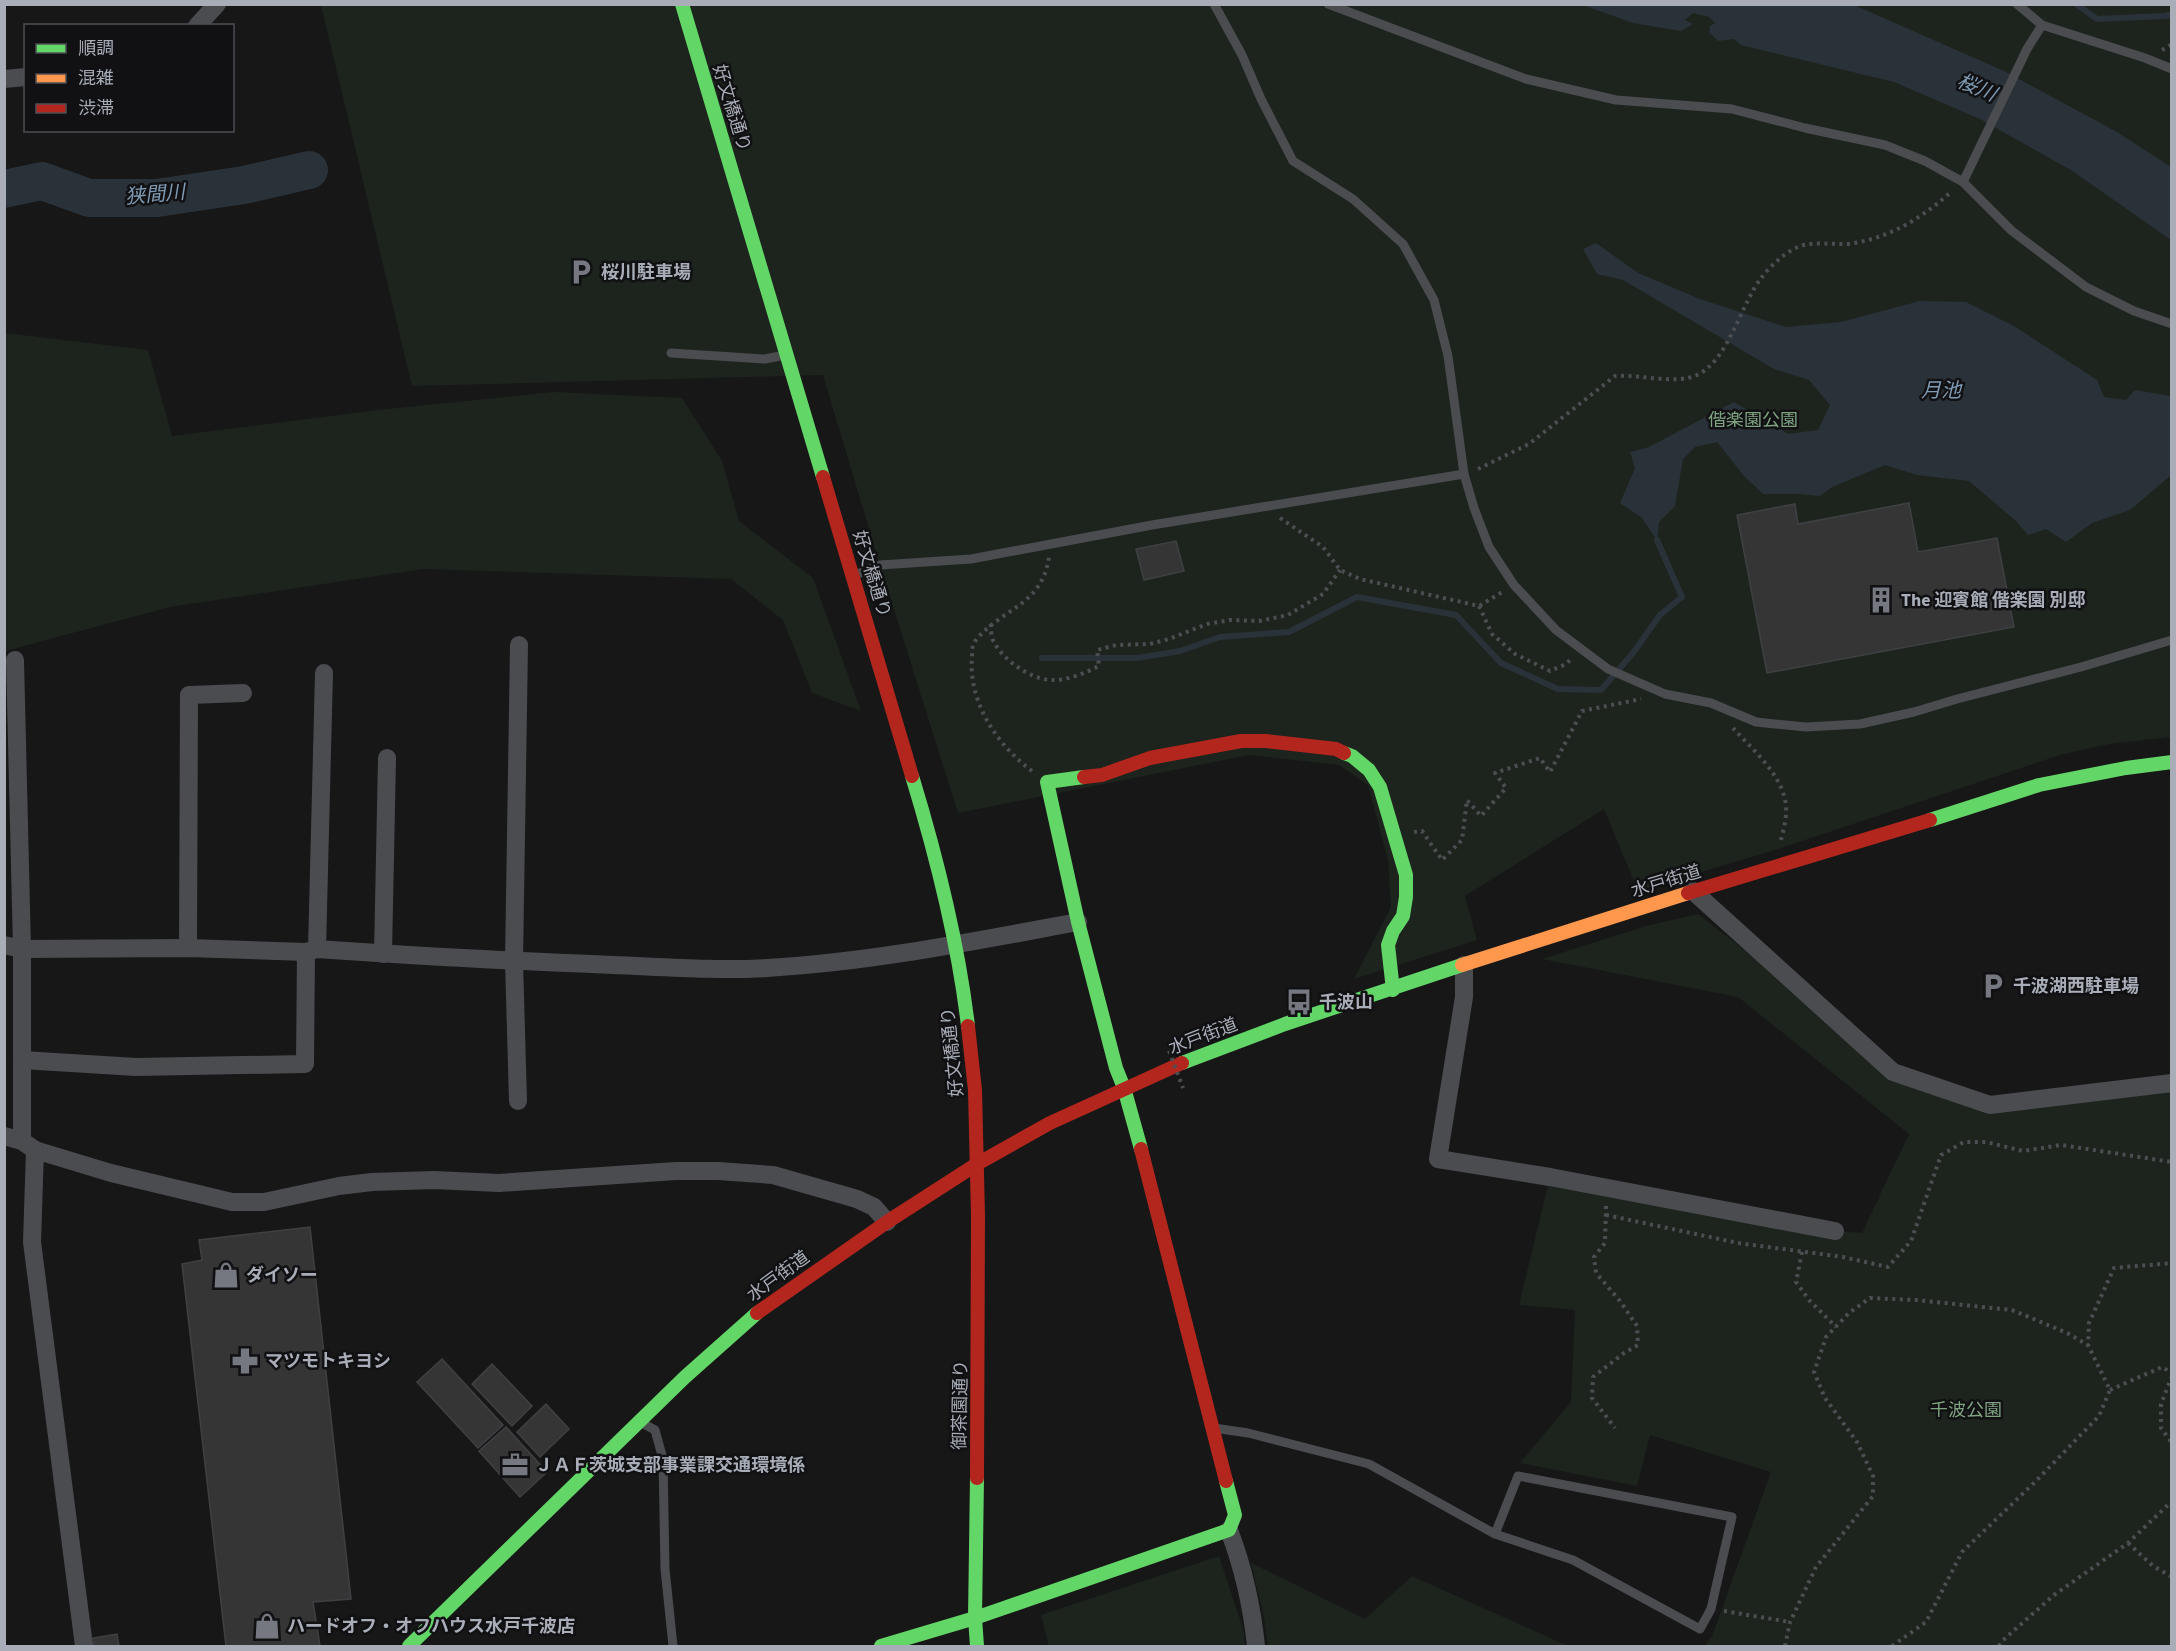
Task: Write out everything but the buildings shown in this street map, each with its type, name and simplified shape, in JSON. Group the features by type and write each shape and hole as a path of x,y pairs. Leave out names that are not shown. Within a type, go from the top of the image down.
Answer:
{"street":[{"path":"199,24 217,4"},
{"name":"好文橋通り","path":"682,4 920,801 942,883 967,1008 974,1078 977,1164"},
{"path":"4,79 24,77"},
{"path":"518,1101 514,961 519,645"},
{"path":"15,660 13,947 22,1060 20,1143 84,1647"},
{"path":"22,1060 136,1067 305,1064 324,673"},
{"path":"188,948 189,695 243,693"},
{"path":"1256,1647 1253,1615 1236,1546 1229,1530 1235,1515 1214,1428 1078,922 1047,782 1102,775 1150,758 1241,741 1266,741 1336,749 1352,756 1369,770 1380,787 1406,875 1403,916 1388,945 1393,990"},
{"path":"383,954 387,758"},
{"name":"水戸街道","path":"410,1647 685,1377 758,1312 887,1222 977,1164 1050,1123 1186,1061 1285,1024 1393,990 1543,938 1984,804 2038,785 2126,768 2172,762"},
{"path":"1693,891 1893,1072 1990,1105 2172,1083"},
{"path":"13,947 311,951 721,970 870,958 934,947 956,946 1078,922"},
{"path":"1464,965 1464,997 1438,1159 1835,1231"},
{"path":"20,1143 111,1173 232,1202 264,1202 339,1186 372,1182 434,1180 499,1183 676,1171 718,1171 773,1175 857,1199 874,1208 887,1222"},
{"name":"御茶園通り","path":"977,1164 979,1394 975,1618 977,1647"},
{"path":"882,1647 975,1618 1229,1530"}],"lane":[{"path":"1214,4 1242,55 1261,99 1293,161 1353,199 1403,244 1434,300 1448,356 1464,474 1489,547 1514,585 1556,630 1608,669 1665,694 1711,703 1756,722 1806,727 1860,724 2081,667 2172,640"},
{"path":"1328,4 1526,79 1616,100 1732,109 1885,145 1925,161 1963,182 2012,231 2086,287 2134,311 2172,324"},
{"path":"2017,4 2042,25 2172,69"},
{"path":"1963,182 2027,49 2042,25"},
{"path":"671,353 765,359 787,355"},
{"path":"853,575 880,565 972,559 1152,525 1464,474"},
{"path":"640,1422 655,1430 663,1459 665,1569 673,1647"},
{"path":"1214,1428 1248,1433 1369,1464 1495,1534 1573,1560 1700,1629 1711,1609 1732,1517 1518,1476 1495,1534"}],"path":[{"path":"1464,474 1485,467 1529,444 1615,376 1689,378 1699,374 1712,363 1726,343 1760,278 1794,248 1810,244 1856,243 1880,236 1926,214 1963,182"},
{"path":"1264,507 1323,547 1340,570 1359,579 1479,606 1514,585"},
{"path":"1047,782 1017,759 998,735 978,704 971,670 973,642 991,624 1035,594 1047,572 1051,544"},
{"path":"991,624 993,641 1007,658 1029,674 1050,680 1079,675 1100,666 1097,650 1116,645 1150,644 1207,624 1231,620 1259,621 1288,615 1323,594 1340,570"},
{"path":"1479,606 1492,634 1515,654 1550,671 1566,664 1582,650"},
{"path":"1395,836 1422,831 1442,860 1462,840 1467,800 1480,816 1506,788 1495,773 1540,758 1550,772 1582,711 1665,694"},
{"path":"1711,703 1771,771 1785,797 1786,822 1775,868"},
{"path":"1169,1051 1184,1088"},
{"path":"1606,1215 1738,1243 1888,1267 1911,1241 1941,1155 1964,1142 1986,1143 2023,1150 2061,1145 2172,1162"},
{"path":"1606,1188 1605,1243 1594,1257 1596,1272 1637,1326 1638,1345 1593,1377 1592,1398 1615,1428"},
{"path":"1802,1252 1796,1282 1809,1300 1836,1327"},
{"path":"2110,1390 2088,1345 2089,1323 2114,1269 2172,1263"},
{"path":"1785,1647 1790,1622 1816,1567 1873,1496 1873,1476 1857,1442 1825,1398 1814,1372 1826,1337 1849,1313 1870,1298 2012,1310 2088,1345"},
{"path":"1892,1647 1926,1622 1962,1552 2099,1416 2110,1390 2162,1367 2172,1374 2161,1404 2161,1428 2172,1443"},
{"path":"1999,1647 2001,1642 2054,1595 2128,1543 2172,1501"},
{"path":"2128,1543 2153,1566 2172,1578"},
{"path":"1711,1609 1790,1622"}],"green space":[{"name":"偕楽園公園","path":"321,5 2171,5 2171,737 2109,744 2060,755 1778,849 1638,891 1604,809 1465,896 1477,940 1354,979 1391,907 1388,860 1368,785 1339,765 1249,755 958,813 823,375 412,386"},
{"path":"5,333 148,350 172,436 378,410 553,392 682,398 722,461 739,521 813,578 861,711 812,693 783,620 731,579 423,569 170,607 5,651"},
{"name":"千波公園","path":"1698,914 1842,1026 1893,1072 1990,1105 2171,1083 2171,1646 1705,1646 1713,1634 1771,1472 1650,1435 1637,1486 1520,1463 1571,1402 1575,1310 1519,1305 1550,1177 1835,1231 1862,1233 1909,1134 1738,997 1542,959 1646,926"},
{"path":"1219,1556 1244,1632 1245,1646 1049,1646 1041,1615"},
{"path":"1251,1563 1365,1619 1412,1576 1568,1646 1268,1646 1264,1617"}],"water":[{"name":"桜川","path":"1583,5 1854,5 2004,71 2117,132 2171,167 2171,240 2071,170 1980,119 1894,82 1741,45 1734,39 1718,41 1709,32 1710,26 1715,23 1709,17 1693,13 1685,20 1693,24 1681,31 1633,23"},
{"name":"月池","path":"1596,243 1638,273 1700,299 1786,327 1841,322 1920,301 1966,302 2014,326 2097,380 2104,397 2126,400 2135,390 2171,396 2171,476 2130,510 2092,523 2066,542 2046,529 2028,535 2016,521 1969,481 1917,475 1885,465 1832,487 1820,496 1763,494 1744,476 1717,442 1695,447 1683,459 1675,506 1659,522 1657,540 1641,517 1620,503 1635,468 1630,452 1649,447 1734,402 1788,434 1818,430 1830,405 1809,380 1774,369 1623,280 1597,274 1583,249"}],"waterway":[{"path":"2076,4 2097,19 2172,14"},
{"name":"狭間川","path":"4,189 42,181 89,198 157,198 244,185 309,170"},
{"path":"1042,658 1137,658 1180,651 1220,637 1289,632 1357,597 1456,615 1501,663 1558,689 1601,690 1633,653 1660,615 1682,597 1657,540"}],"traffic: fast":[{"path":"682,4 823,477"},
{"path":"1344,753 1352,756 1369,770 1380,787 1406,875 1403,916 1393,931 1388,945 1393,990"},
{"path":"1930,820 2039,785 2126,768 2172,762"},
{"path":"912,776 946,900 959,963 968,1026"},
{"path":"1084,777 1047,782 1078,922 1116,1068 1141,1149"},
{"path":"1182,1063 1285,1024 1462,965"},
{"path":"409,1646 685,1377 757,1313"},
{"path":"977,1478 975,1618 977,1646"},
{"path":"881,1646 975,1618 1229,1530 1235,1515 1226,1481"}],"traffic: slow":[{"path":"1462,965 1688,893"}],"traffic: jam":[{"path":"823,477 912,776"},
{"path":"1084,777 1102,775 1150,758 1241,741 1266,741 1336,749 1344,753"},
{"path":"1688,893 1930,820"},
{"path":"968,1026 975,1090 978,1216 977,1478"},
{"path":"757,1313 887,1222 977,1164 1050,1123 1182,1063"},
{"path":"1141,1149 1226,1481"}],"place":[{"name":"桜川駐車場","path":"581,272"},
{"name":"The 迎賓館 偕楽園 別邸","path":"1881,600"},
{"name":"千波湖西駐車場","path":"1993,986"},
{"name":"千波山","path":"1299,1002"},
{"name":"ダイソー","path":"226,1275"},
{"name":"マツモトキヨシ","path":"245,1361"},
{"name":"ＪＡＦ茨城支部事業課交通環境係","path":"515,1465"},
{"name":"ハードオフ・オフハウス水戸千波店","path":"267,1626"}]}
